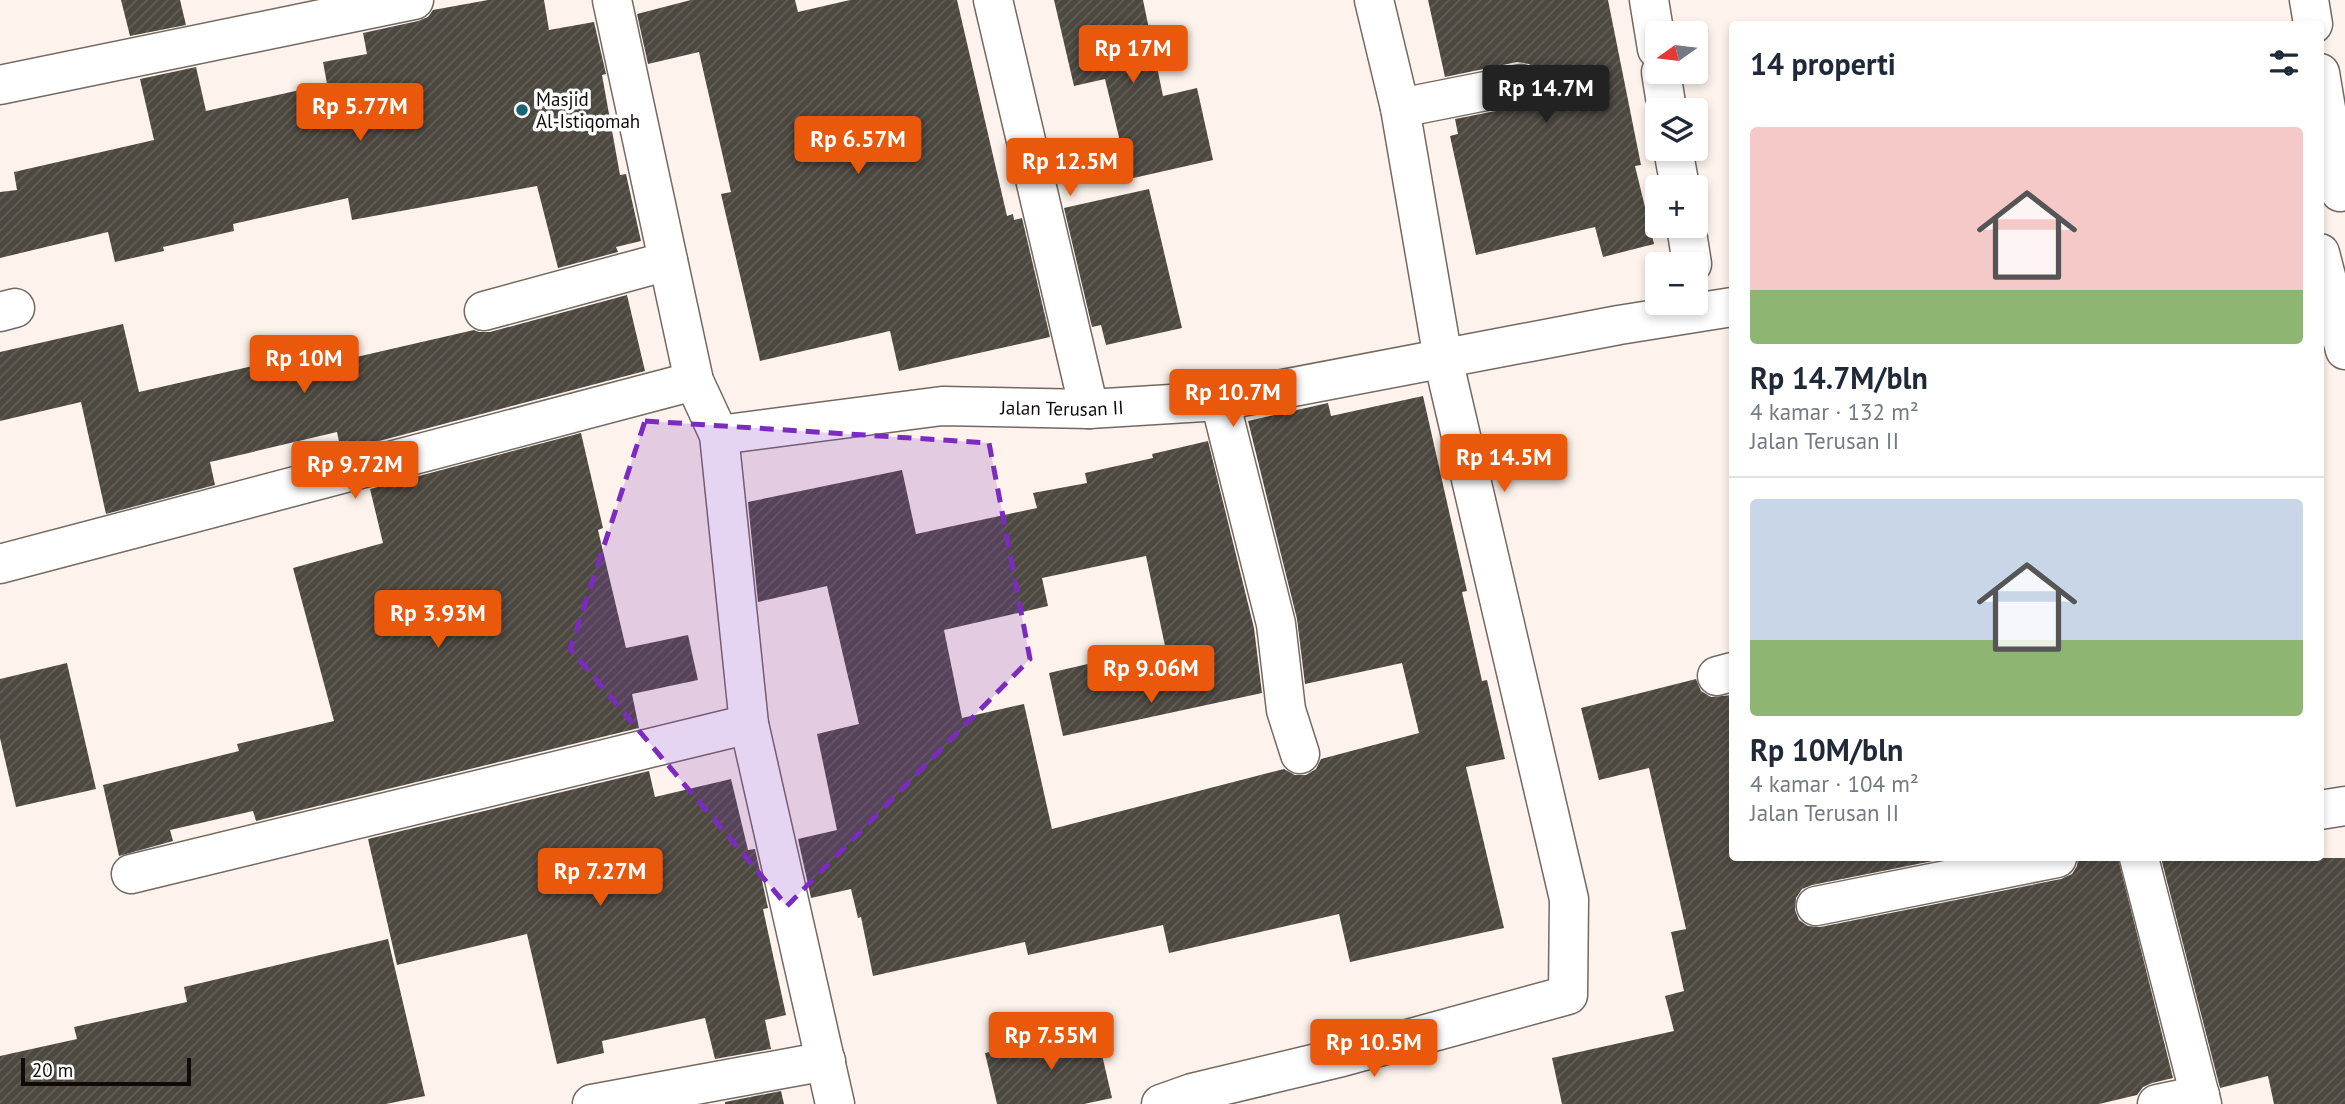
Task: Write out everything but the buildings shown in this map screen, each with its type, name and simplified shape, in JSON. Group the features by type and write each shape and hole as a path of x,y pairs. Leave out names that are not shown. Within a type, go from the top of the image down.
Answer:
{"street":[{"path":"0,85 414,0"},
{"path":"612,0 694,381 719,435 749,724 835,1104"},
{"path":"993,0 1089,409"},
{"path":"1161,1104 1192,1093 1342,1057 1568,995 1569,899 1443,359 1400,108 1374,0"},
{"path":"1649,0 1652,21"},
{"path":"2309,0 2312,21"},
{"path":"1400,108 1521,84"},
{"path":"2324,105 2335,194"},
{"path":"484,311 668,261"},
{"path":"2324,269 2345,350"},
{"name":"Jalan Terusan II","path":"719,435 942,406 1089,409 1220,401 1619,325 1709,302"},
{"path":"0,564 694,381"},
{"path":"1220,401 1276,624 1286,710 1300,754"},
{"path":"131,874 749,724"},
{"path":"2324,809 2345,806"},
{"path":"1816,906 2042,861"},
{"path":"2141,861 2201,1100 2157,1104"},
{"path":"592,1104 826,1062"}],"highlighted area":[{"path":"645,421 989,443 1030,659 787,906 570,649"}],"place":[{"name":"Masjid Al-Istiqomah","path":"522,110"}]}
